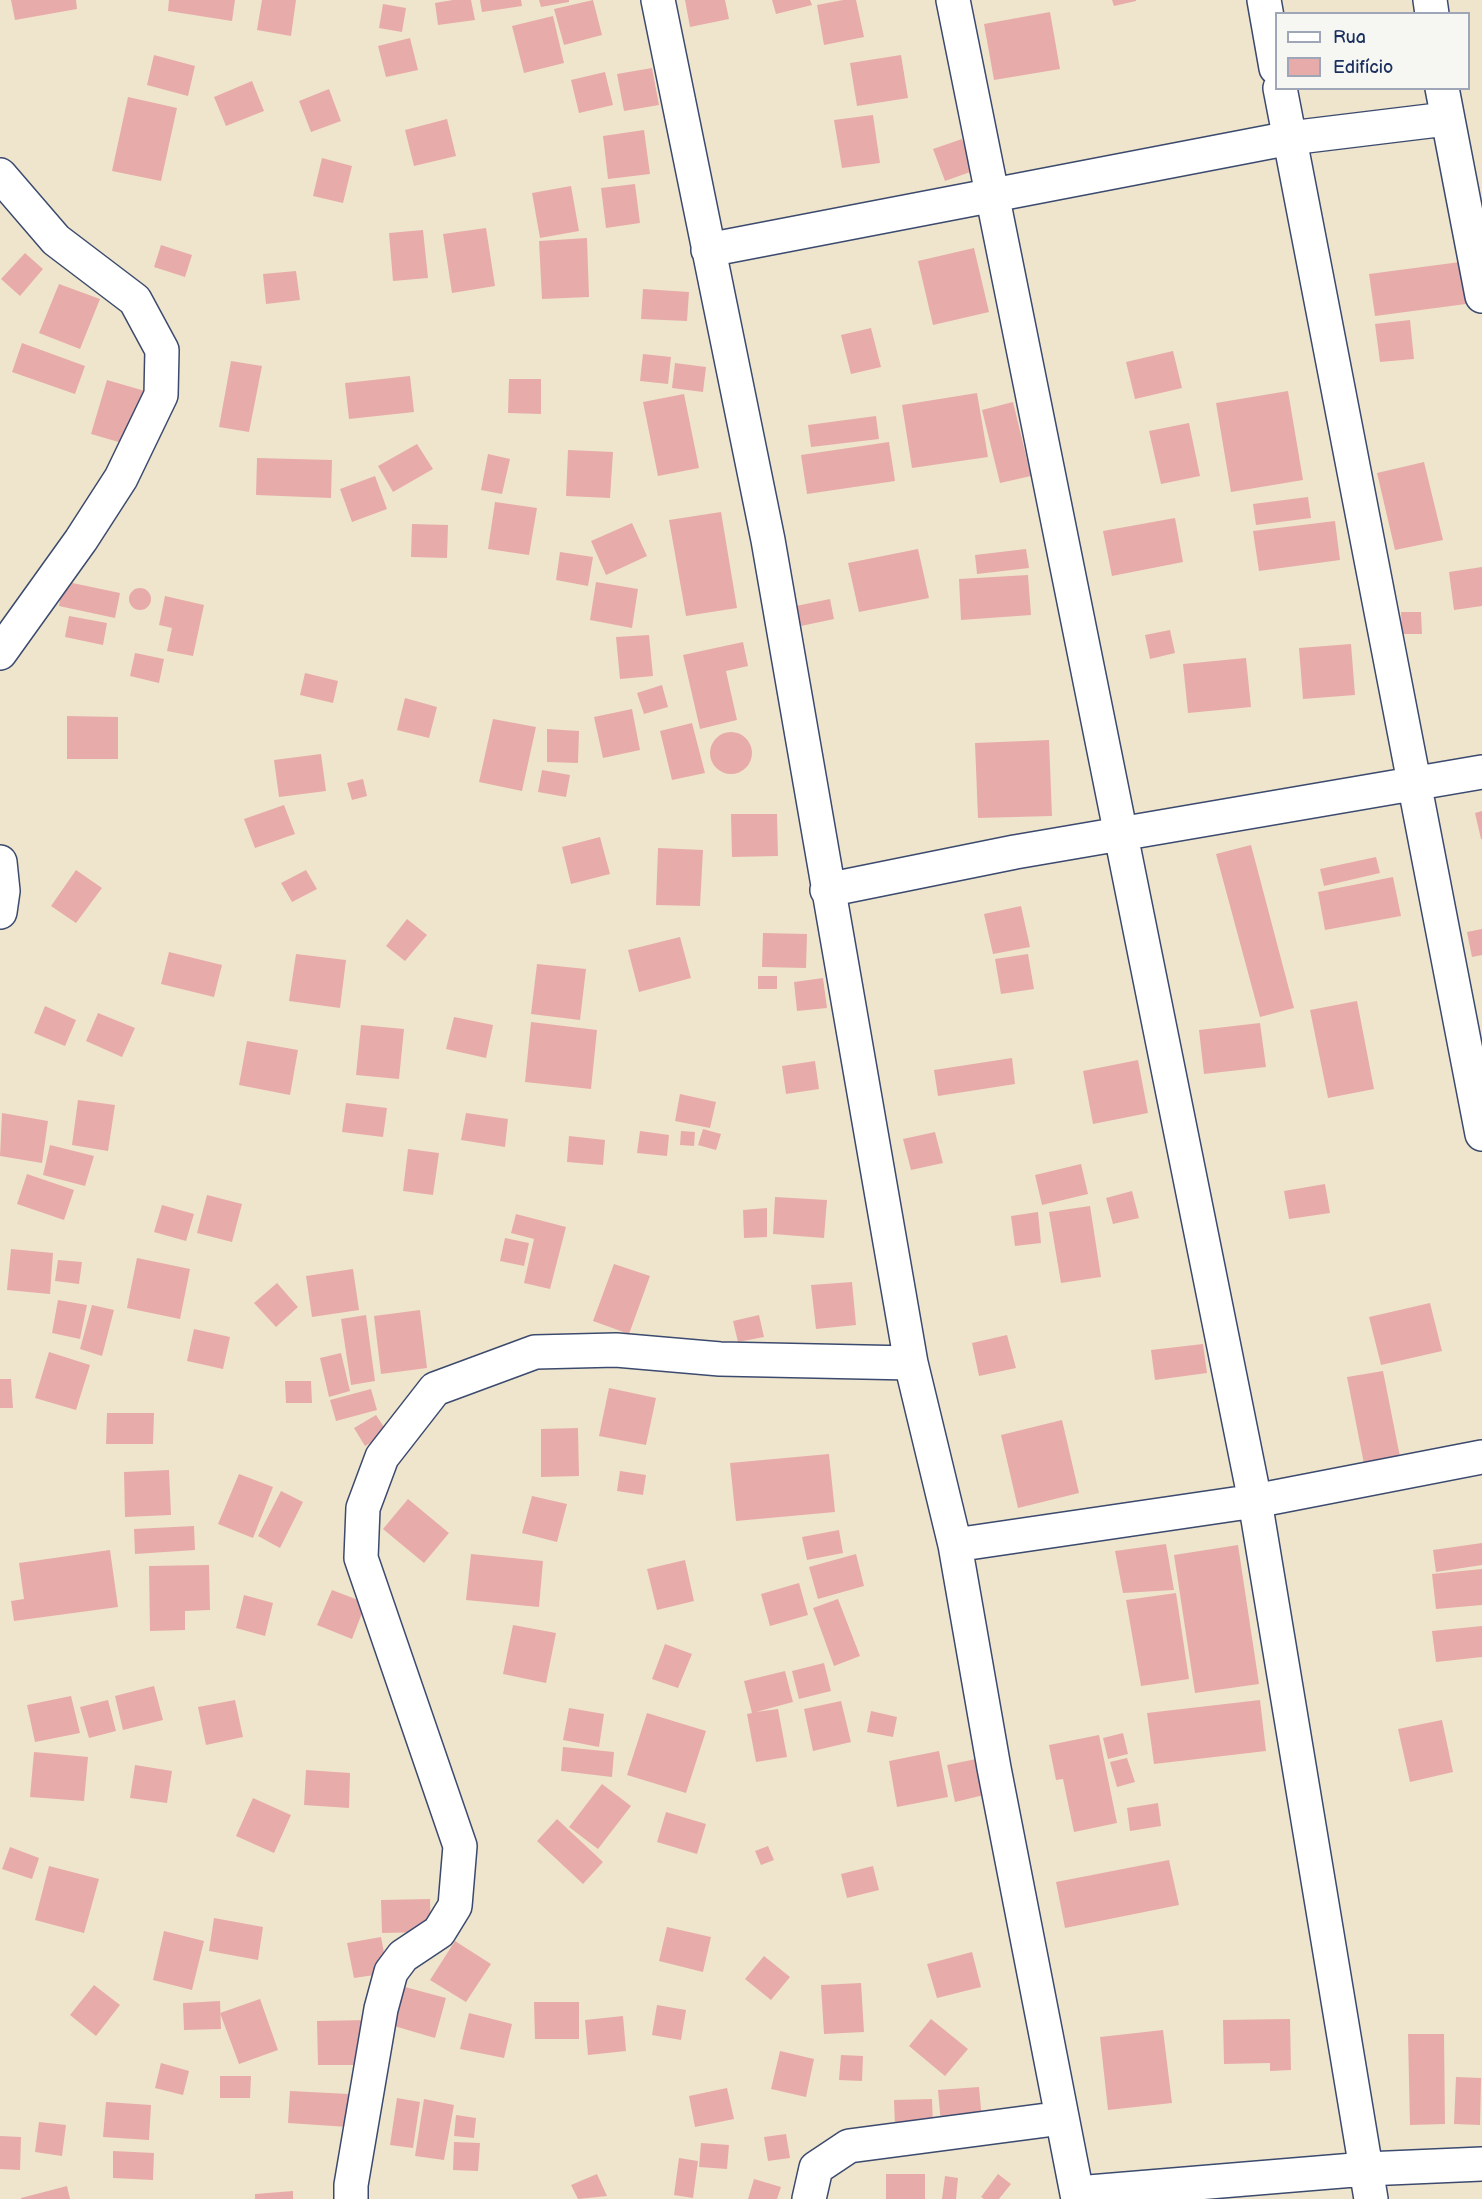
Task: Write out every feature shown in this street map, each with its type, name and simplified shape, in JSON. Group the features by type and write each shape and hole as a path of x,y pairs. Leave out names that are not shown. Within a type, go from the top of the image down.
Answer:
{"street":[{"path":"658,0 768,540 910,1363 955,1545 994,1768 1077,2196 1368,2184 1482,2164"},
{"path":"953,0 1123,834 1255,1501 1368,2184"},
{"path":"1264,0 1275,62"},
{"path":"1281,90 1482,1134"},
{"path":"708,250 1290,138 1444,104 1471,190 1482,296"},
{"path":"0,175 56,240 135,300 162,351 161,395 121,478 81,540 0,653"},
{"path":"827,890 1123,834 1413,782 1482,772"},
{"path":"0,862 3,891 0,912"},
{"path":"351,2199 351,2185 381,2009 391,1972 403,1956 439,1932 455,1906 460,1846 361,1558 363,1508 382,1457 435,1389 535,1352 616,1350 720,1359 910,1363"},
{"path":"955,1545 1255,1501 1482,1457"},
{"path":"809,2199 816,2168 849,2146 1062,2118"}],"building":[{"path":"11,0 76,0 77,9 15,20"},
{"path":"169,0 235,0 232,21 168,11"},
{"path":"262,0 296,0 291,36 257,30"},
{"path":"471,0 475,20 438,25 435,3"},
{"path":"480,0 521,0 522,6 482,12"},
{"path":"539,0 569,0 569,2 541,7"},
{"path":"593,0 602,35 564,45 554,9"},
{"path":"685,0 725,0 729,19 690,27"},
{"path":"772,0 810,0 812,5 776,14"},
{"path":"856,0 864,37 824,45 817,5"},
{"path":"1112,0 1136,0 1136,1 1114,6"},
{"path":"383,4 406,8 402,32 379,28"},
{"path":"1050,12 1060,69 994,80 984,24"},
{"path":"553,16 564,63 524,73 512,26"},
{"path":"410,38 418,70 386,77 378,46"},
{"path":"154,55 195,66 188,96 147,85"},
{"path":"901,55 908,98 857,106 850,63"},
{"path":"652,68 659,105 624,111 617,74"},
{"path":"605,72 613,105 579,113 571,80"},
{"path":"252,81 264,111 226,126 214,97"},
{"path":"329,89 341,121 311,132 299,101"},
{"path":"128,97 177,108 161,181 112,171"},
{"path":"873,115 880,163 842,168 834,120"},
{"path":"447,119 456,156 414,166 405,130"},
{"path":"644,130 650,174 608,179 603,136"},
{"path":"962,139 973,171 945,181 933,149"},
{"path":"322,158 352,166 343,203 313,196"},
{"path":"635,184 640,223 606,228 601,188"},
{"path":"571,186 579,231 540,238 532,193"},
{"path":"486,228 495,286 452,293 443,234"},
{"path":"423,230 428,278 393,281 389,233"},
{"path":"587,238 589,297 542,299 539,241"},
{"path":"161,245 192,255 185,277 154,267"},
{"path":"974,248 989,312 933,325 918,261"},
{"path":"25,253 43,269 20,296 1,279"},
{"path":"1460,262 1466,304 1375,316 1369,274"},
{"path":"296,271 300,300 266,304 263,274"},
{"path":"59,284 100,299 80,349 39,333"},
{"path":"643,289 689,292 687,321 641,319"},
{"path":"1410,320 1414,359 1380,362 1375,324"},
{"path":"871,328 881,367 851,374 841,335"},
{"path":"22,343 85,366 75,394 12,372"},
{"path":"1173,351 1182,388 1135,399 1126,362"},
{"path":"643,354 671,357 668,384 640,381"},
{"path":"231,361 262,366 249,432 219,427"},
{"path":"675,363 706,367 703,392 672,388"},
{"path":"410,376 414,412 349,419 345,383"},
{"path":"509,379 541,379 541,414 508,413"},
{"path":"107,380 145,391 129,445 91,434"},
{"path":"1288,391 1303,480 1231,492 1216,403"},
{"path":"977,393 988,457 912,468 902,405"},
{"path":"684,394 699,468 658,476 643,402"},
{"path":"1013,402 1031,476 1000,483 982,410"},
{"path":"876,416 879,439 811,447 808,425"},
{"path":"1189,423 1200,476 1161,484 1149,431"},
{"path":"889,442 895,481 807,494 801,455"},
{"path":"417,444 433,469 393,492 378,466"},
{"path":"568,450 613,452 610,498 566,496"},
{"path":"488,454 510,459 502,494 481,490"},
{"path":"257,458 332,460 331,498 256,495"},
{"path":"1424,462 1443,540 1395,550 1377,473"},
{"path":"375,476 387,509 352,522 340,489"},
{"path":"1308,497 1311,518 1256,525 1253,504"},
{"path":"495,502 537,508 529,555 488,549"},
{"path":"721,512 737,608 686,616 669,520"},
{"path":"1175,518 1183,562 1112,576 1103,531"},
{"path":"1335,521 1340,560 1259,571 1253,531"},
{"path":"632,523 647,556 606,575 591,541"},
{"path":"412,524 448,525 447,558 411,557"},
{"path":"918,549 929,598 859,612 848,563"},
{"path":"1026,549 1029,568 977,574 975,555"},
{"path":"560,552 593,557 588,586 556,580"},
{"path":"1482,567 1482,606 1454,610 1449,572"},
{"path":"1028,575 1031,615 961,620 959,579"},
{"path":"63,581 120,593 115,618 59,606"},
{"path":"596,582 638,589 632,628 590,620"},
{"path":"140,588 150,595 151,599 144,609 140,610 130,603 129,599 136,589"},
{"path":"165,596 204,605 193,656 167,651 172,628 159,625"},
{"path":"830,599 834,619 801,626 796,606"},
{"path":"1401,612 1421,612 1422,634 1402,634"},
{"path":"69,616 107,623 103,645 65,637"},
{"path":"1170,630 1175,653 1150,659 1145,635"},
{"path":"649,635 653,676 620,679 616,637"},
{"path":"743,642 748,666 726,671 737,720 700,729 683,655"},
{"path":"1351,644 1355,695 1303,699 1299,648"},
{"path":"135,653 164,659 159,683 130,676"},
{"path":"1246,658 1251,707 1188,713 1183,664"},
{"path":"305,673 338,681 333,703 300,695"},
{"path":"662,685 668,707 644,714 637,693"},
{"path":"405,698 437,707 429,738 397,730"},
{"path":"632,709 640,750 603,758 594,717"},
{"path":"67,716 118,717 118,759 67,759"},
{"path":"493,719 536,727 522,791 479,782"},
{"path":"692,723 705,773 672,780 660,731"},
{"path":"547,729 579,731 578,763 547,762"},
{"path":"731,732 746,738 752,753 746,768 731,774 716,768 710,753 716,738"},
{"path":"1049,740 1052,816 978,818 975,743"},
{"path":"321,754 326,791 279,797 274,760"},
{"path":"542,770 570,775 566,797 538,792"},
{"path":"363,779 367,796 352,800 347,783"},
{"path":"284,805 295,834 255,848 244,819"},
{"path":"1482,811 1482,839 1481,839 1475,813"},
{"path":"731,814 777,814 778,856 732,857"},
{"path":"600,837 610,874 571,884 562,847"},
{"path":"1251,845 1294,1008 1260,1017 1216,854"},
{"path":"658,848 703,850 700,906 656,905"},
{"path":"1376,857 1380,873 1324,886 1320,869"},
{"path":"76,870 102,888 76,923 51,906"},
{"path":"306,870 317,889 292,902 281,883"},
{"path":"1393,877 1401,916 1325,930 1318,892"},
{"path":"1021,906 1030,947 993,954 984,914"},
{"path":"407,919 427,935 405,961 386,946"},
{"path":"1482,929 1482,955 1472,957 1467,932"},
{"path":"763,933 807,934 806,968 762,967"},
{"path":"680,937 691,978 639,992 628,950"},
{"path":"169,952 222,965 214,997 161,984"},
{"path":"296,954 346,960 340,1008 289,1001"},
{"path":"1028,954 1034,989 1001,994 995,959"},
{"path":"537,964 586,969 580,1020 531,1014"},
{"path":"758,976 777,976 777,989 758,989"},
{"path":"823,978 827,1008 797,1011 794,982"},
{"path":"1357,1001 1374,1089 1328,1098 1310,1010"},
{"path":"45,1006 76,1020 65,1046 34,1033"},
{"path":"98,1013 135,1028 122,1057 86,1041"},
{"path":"454,1017 493,1025 486,1058 446,1049"},
{"path":"531,1022 597,1030 591,1089 525,1082"},
{"path":"1260,1023 1266,1067 1204,1074 1199,1030"},
{"path":"361,1025 404,1029 399,1079 356,1075"},
{"path":"247,1041 298,1050 290,1095 239,1085"},
{"path":"1012,1058 1015,1084 938,1096 934,1070"},
{"path":"1138,1060 1148,1113 1093,1124 1083,1071"},
{"path":"815,1061 819,1089 786,1094 782,1066"},
{"path":"680,1094 716,1102 710,1128 675,1121"},
{"path":"78,1100 115,1105 108,1151 72,1145"},
{"path":"346,1103 387,1108 383,1137 342,1132"},
{"path":"2,1113 48,1121 42,1163 0,1156"},
{"path":"466,1113 508,1119 505,1147 461,1140"},
{"path":"703,1129 721,1134 716,1150 698,1145"},
{"path":"640,1131 669,1135 667,1156 637,1153"},
{"path":"681,1131 695,1132 694,1146 680,1145"},
{"path":"935,1132 943,1163 911,1170 903,1139"},
{"path":"569,1136 605,1140 603,1165 567,1162"},
{"path":"50,1145 94,1156 85,1186 43,1175"},
{"path":"408,1149 439,1153 433,1195 403,1191"},
{"path":"1081,1164 1088,1194 1042,1205 1035,1175"},
{"path":"27,1174 74,1190 64,1220 17,1204"},
{"path":"1325,1184 1330,1213 1289,1219 1284,1191"},
{"path":"1132,1191 1139,1218 1113,1224 1106,1198"},
{"path":"207,1195 242,1204 232,1242 197,1233"},
{"path":"775,1197 827,1200 824,1238 773,1234"},
{"path":"162,1205 194,1214 186,1241 154,1232"},
{"path":"1090,1206 1101,1277 1061,1283 1049,1212"},
{"path":"767,1208 767,1237 744,1238 743,1210"},
{"path":"1038,1212 1041,1243 1015,1246 1011,1216"},
{"path":"516,1214 566,1227 550,1289 524,1283 534,1239 511,1233"},
{"path":"505,1238 529,1243 524,1266 500,1261"},
{"path":"11,1249 53,1253 50,1294 7,1290"},
{"path":"137,1258 190,1269 180,1319 127,1308"},
{"path":"58,1260 82,1262 79,1284 55,1281"},
{"path":"614,1264 650,1276 629,1334 593,1321"},
{"path":"353,1269 359,1310 312,1317 306,1276"},
{"path":"852,1282 856,1325 816,1329 811,1285"},
{"path":"277,1283 298,1307 276,1327 254,1303"},
{"path":"58,1300 87,1305 80,1339 52,1333"},
{"path":"1430,1303 1442,1351 1381,1365 1369,1317"},
{"path":"92,1305 114,1310 102,1356 80,1349"},
{"path":"420,1310 427,1368 381,1374 374,1316"},
{"path":"366,1315 375,1381 351,1385 341,1319"},
{"path":"759,1315 764,1337 738,1342 733,1321"},
{"path":"194,1329 230,1337 223,1369 187,1361"},
{"path":"1007,1335 1016,1368 979,1376 972,1343"},
{"path":"1203,1344 1207,1373 1155,1380 1151,1350"},
{"path":"49,1352 90,1365 76,1410 35,1398"},
{"path":"341,1353 350,1391 329,1397 320,1358"},
{"path":"1383,1371 1401,1462 1365,1469 1347,1377"},
{"path":"0,1379 11,1379 13,1408 0,1408"},
{"path":"285,1381 311,1381 312,1403 286,1403"},
{"path":"609,1388 656,1398 646,1445 599,1436"},
{"path":"371,1389 377,1410 336,1421 330,1400"},
{"path":"107,1413 154,1413 153,1444 106,1444"},
{"path":"376,1415 388,1433 365,1446 354,1428"},
{"path":"1062,1420 1079,1493 1018,1508 1001,1435"},
{"path":"578,1428 579,1476 541,1477 541,1429"},
{"path":"829,1454 835,1512 736,1521 730,1463"},
{"path":"169,1470 171,1515 125,1517 124,1472"},
{"path":"620,1471 646,1475 643,1495 617,1491"},
{"path":"239,1474 273,1487 253,1538 218,1524"},
{"path":"281,1491 303,1502 280,1548 258,1536"},
{"path":"532,1496 567,1504 557,1542 522,1533"},
{"path":"408,1499 449,1533 424,1563 383,1529"},
{"path":"194,1526 195,1550 135,1554 134,1529"},
{"path":"839,1530 843,1553 807,1560 802,1537"},
{"path":"1482,1543 1482,1565 1436,1572 1433,1550"},
{"path":"1166,1544 1174,1590 1123,1593 1115,1551"},
{"path":"1238,1545 1259,1684 1195,1693 1174,1555"},
{"path":"110,1550 118,1607 14,1621 11,1601 24,1599 19,1563"},
{"path":"471,1554 543,1561 539,1607 466,1600"},
{"path":"856,1554 864,1586 818,1599 809,1567"},
{"path":"685,1560 694,1601 657,1610 647,1569"},
{"path":"209,1565 210,1610 185,1611 185,1630 150,1631 149,1566"},
{"path":"1482,1569 1482,1605 1436,1609 1432,1574"},
{"path":"799,1583 808,1615 770,1626 761,1594"},
{"path":"332,1590 366,1603 352,1639 317,1625"},
{"path":"1176,1593 1189,1679 1141,1686 1126,1600"},
{"path":"244,1595 273,1603 265,1636 236,1628"},
{"path":"838,1599 860,1656 834,1666 813,1608"},
{"path":"513,1625 556,1633 546,1683 503,1674"},
{"path":"1482,1626 1482,1657 1436,1662 1432,1631"},
{"path":"665,1644 692,1654 678,1688 652,1679"},
{"path":"824,1663 831,1691 799,1699 792,1671"},
{"path":"785,1671 793,1702 756,1712 778,1709 787,1757 756,1762 747,1714 752,1713 744,1681"},
{"path":"154,1686 163,1720 123,1730 115,1696"},
{"path":"71,1696 80,1733 35,1742 27,1705"},
{"path":"108,1700 116,1731 89,1738 80,1707"},
{"path":"235,1700 243,1737 206,1745 198,1707"},
{"path":"1260,1700 1266,1751 1154,1764 1147,1713"},
{"path":"841,1701 851,1742 813,1751 804,1709"},
{"path":"569,1708 604,1714 599,1747 563,1740"},
{"path":"871,1711 897,1717 893,1737 867,1732"},
{"path":"647,1713 706,1731 686,1793 627,1775"},
{"path":"1442,1720 1453,1772 1410,1782 1398,1729"},
{"path":"1123,1733 1128,1754 1108,1759 1103,1738"},
{"path":"1099,1735 1117,1823 1074,1832 1063,1779 1056,1780 1049,1745"},
{"path":"563,1747 614,1752 612,1777 561,1771"},
{"path":"939,1751 948,1797 897,1807 889,1761"},
{"path":"34,1752 88,1757 84,1801 30,1797"},
{"path":"1127,1758 1135,1782 1117,1787 1110,1762"},
{"path":"976,1759 984,1795 955,1802 947,1765"},
{"path":"135,1765 172,1771 167,1803 130,1798"},
{"path":"306,1770 350,1773 349,1808 304,1805"},
{"path":"602,1784 631,1806 598,1849 569,1827"},
{"path":"253,1798 291,1815 274,1853 236,1836"},
{"path":"1158,1803 1161,1826 1130,1831 1127,1808"},
{"path":"666,1812 706,1824 697,1854 657,1842"},
{"path":"557,1819 603,1862 583,1884 537,1841"},
{"path":"768,1846 774,1860 761,1865 755,1851"},
{"path":"10,1847 39,1858 32,1879 2,1869"},
{"path":"1169,1860 1179,1905 1065,1928 1056,1882"},
{"path":"49,1866 99,1879 84,1933 35,1920"},
{"path":"873,1866 879,1890 847,1898 841,1874"},
{"path":"430,1899 431,1932 382,1933 381,1900"},
{"path":"214,1918 263,1927 258,1960 209,1951"},
{"path":"667,1927 711,1937 703,1972 659,1961"},
{"path":"164,1931 204,1941 192,1990 153,1980"},
{"path":"381,1937 388,1973 354,1978 347,1943"},
{"path":"455,1941 491,1964 466,2002 430,1980"},
{"path":"972,1952 981,1987 937,1998 927,1964"},
{"path":"764,1956 790,1977 771,2000 745,1979"},
{"path":"861,1983 864,2032 824,2034 821,1985"},
{"path":"94,1985 120,2005 96,2036 70,2015"},
{"path":"405,1987 446,1998 435,2038 394,2026"},
{"path":"260,1999 278,2050 239,2064 220,2013"},
{"path":"220,2001 221,2029 184,2030 183,2003"},
{"path":"534,2002 579,2002 579,2039 535,2039"},
{"path":"657,2005 686,2010 681,2040 652,2035"},
{"path":"469,2013 512,2024 504,2058 460,2049"},
{"path":"623,2016 626,2051 588,2055 585,2020"},
{"path":"931,2019 968,2049 945,2076 909,2046"},
{"path":"1290,2019 1291,2070 1270,2071 1270,2063 1224,2064 1223,2020"},
{"path":"367,2020 368,2065 318,2065 317,2021"},
{"path":"1163,2030 1172,2103 1108,2110 1100,2037"},
{"path":"1408,2034 1444,2034 1445,2124 1410,2125"},
{"path":"780,2051 814,2059 806,2097 771,2089"},
{"path":"841,2055 863,2056 862,2081 839,2080"},
{"path":"161,2063 189,2071 183,2095 155,2088"},
{"path":"220,2076 251,2076 250,2098 220,2098"},
{"path":"1456,2077 1481,2078 1480,2125 1454,2124"},
{"path":"979,2087 982,2120 941,2124 938,2090"},
{"path":"727,2088 734,2119 695,2127 689,2096"},
{"path":"290,2091 349,2094 348,2127 288,2123"},
{"path":"397,2098 420,2102 413,2148 390,2145"},
{"path":"424,2099 454,2105 444,2160 415,2156"},
{"path":"932,2099 933,2126 895,2128 894,2100"},
{"path":"106,2102 151,2105 149,2140 103,2137"},
{"path":"456,2115 476,2118 474,2138 454,2136"},
{"path":"39,2122 66,2125 62,2156 35,2152"},
{"path":"786,2134 790,2158 768,2161 764,2137"},
{"path":"0,2136 21,2137 20,2170 0,2169"},
{"path":"454,2142 480,2143 478,2171 453,2170"},
{"path":"701,2143 729,2145 727,2169 699,2167"},
{"path":"113,2151 154,2153 153,2180 113,2178"},
{"path":"679,2158 698,2161 693,2198 674,2195"},
{"path":"597,2174 607,2196 578,2199 571,2185"},
{"path":"886,2174 925,2174 925,2199 886,2199"},
{"path":"998,2174 1011,2184 999,2199 984,2199 981,2197"},
{"path":"945,2176 958,2178 956,2199 942,2199"},
{"path":"754,2179 781,2187 777,2199 748,2199"},
{"path":"67,2186 70,2199 21,2199 21,2198"},
{"path":"293,2191 293,2199 255,2199 255,2194"}]}
